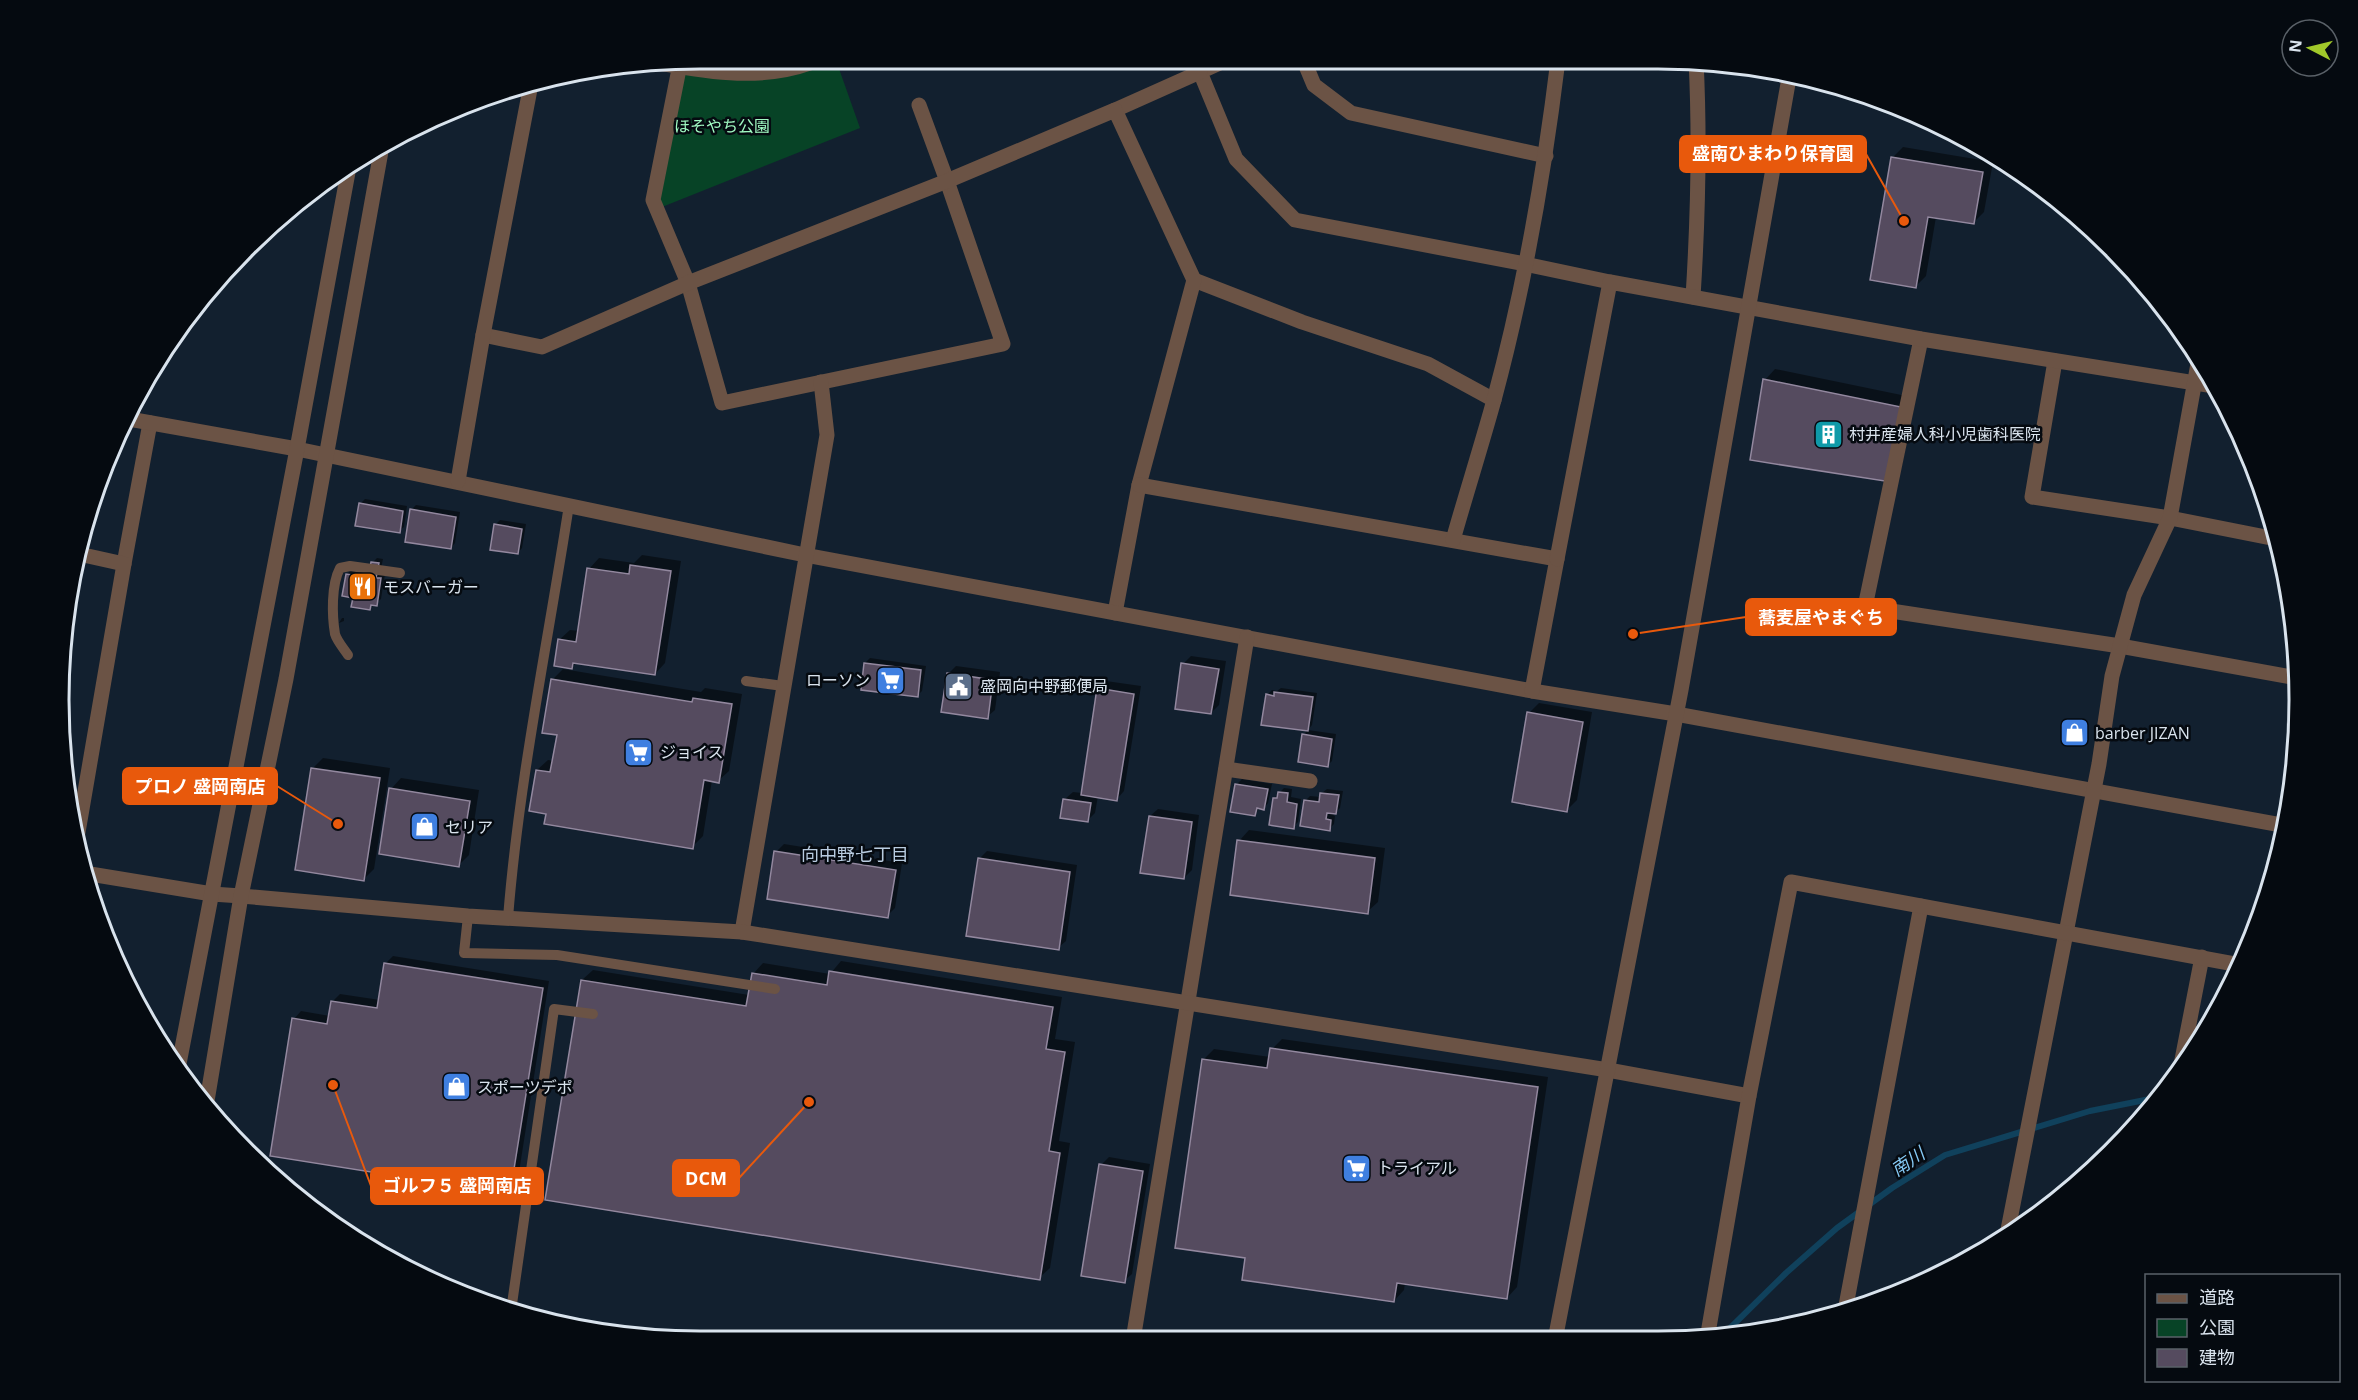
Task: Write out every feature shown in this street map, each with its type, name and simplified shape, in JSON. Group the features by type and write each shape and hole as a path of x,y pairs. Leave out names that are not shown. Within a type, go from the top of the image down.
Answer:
{"street":[{"path":"708,69 744,74 793,69"},
{"path":"483,335 542,347 688,284 947,182 1115,110 1194,69"},
{"path":"1199,69 1236,159 1295,220 1610,282 1921,339 2204,384"},
{"path":"1307,69 1314,85 1351,113 1546,156"},
{"path":"1453,540 1494,400 1525,264 1546,156 1557,69"},
{"path":"679,70 653,200 688,284 722,403 1003,344 919,105"},
{"path":"1693,297 1699,140 1696,70"},
{"path":"1557,1331 1676,714 1788,83"},
{"path":"458,481 529,93"},
{"path":"1115,110 1194,280 1139,485 1115,613"},
{"path":"208,1095 241,896 286,679 380,156"},
{"path":"180,1058 347,176"},
{"path":"1194,280 1302,322 1428,364 1494,400"},
{"path":"1532,691 1610,282"},
{"path":"1921,339 1865,607 2120,646 2288,676"},
{"path":"2055,361 2032,497 2170,518 2267,537"},
{"path":"2009,1225 2093,792 2112,676 2134,595 2170,518 2196,372"},
{"path":"742,932 827,435 820,382"},
{"path":"135,420 458,481 805,555 1532,691 1676,714 2277,824"},
{"path":"80,819 150,423"},
{"path":"1139,485 1557,559"},
{"path":"86,556 124,564"},
{"path":"1134,1331 1247,637"},
{"path":"1226,769 1310,781"},
{"path":"94,875 212,894 468,916 742,932 1608,1070 1749,1096"},
{"path":"1709,1329 1749,1096 1791,882 2231,962"},
{"path":"1847,1302 1921,906"},
{"path":"2184,1049 2202,957"}],"lane":[{"path":"508,918 512,865 568,505"},
{"path":"348,655 336,637 334,598 337,573 340,568 350,566 400,573"},
{"path":"746,681 783,686"},
{"path":"468,916 464,953 557,955 775,989"},
{"path":"512,1302 554,1009 593,1014"}],"green space":[{"name":"ほそやち公園","path":"839,69 860,128 657,209 679,70"}],"building":[{"path":"1891,157 1983,172 1974,224 1928,217 1916,288 1870,280"},
{"name":"村井産婦人科小児歯科医院","path":"1763,379 1906,408 1891,482 1750,460"},
{"path":"359,503 403,511 400,533 355,526"},
{"path":"410,509 456,517 451,549 405,542"},
{"path":"494,524 522,529 518,554 490,550"},
{"name":"モスバーガー","path":"371,562 379,563 376,578 381,578 377,606 371,605 370,610 351,607 353,598 342,596 346,574 368,577"},
{"path":"630,565 671,571 655,675 573,663 572,669 554,666 558,639 576,642 587,568 629,574"},
{"name":"ローソン","path":"864,663 921,670 918,697 861,690"},
{"path":"1181,663 1219,669 1211,714 1175,709"},
{"path":"947,673 993,680 988,719 941,712"},
{"name":"ジョイス","path":"551,679 692,702 693,698 732,704 719,783 704,780 693,849 544,824 546,814 529,811 536,770 550,772 557,735 542,733"},
{"path":"1097,688 1134,694 1117,801 1081,795"},
{"path":"1274,692 1313,697 1308,731 1261,725 1266,694 1274,696"},
{"path":"1527,712 1583,722 1567,812 1512,802"},
{"path":"1302,734 1332,739 1328,767 1298,762"},
{"path":"311,768 380,778 364,881 295,870"},
{"path":"1235,784 1268,789 1264,810 1257,808 1255,816 1230,812"},
{"name":"セリア","path":"389,788 470,801 459,867 379,854"},
{"path":"1278,792 1288,793 1287,802 1297,804 1294,829 1269,825 1273,798 1277,798"},
{"path":"1320,793 1339,795 1336,814 1327,813 1326,819 1331,820 1330,831 1300,826 1304,800 1319,802"},
{"path":"1063,799 1091,803 1088,822 1060,818"},
{"path":"1149,816 1192,822 1184,879 1140,873"},
{"path":"1237,840 1375,858 1368,914 1230,895"},
{"path":"774,851 896,870 888,918 767,899"},
{"path":"978,858 1070,872 1059,950 966,936"},
{"path":"384,963 543,988 510,1194 270,1156 292,1018 327,1024 331,1001 377,1008"},
{"path":"829,971 1053,1007 1046,1049 1065,1052 1049,1151 1060,1153 1040,1280 545,1200 581,980 746,1006 752,973 827,985"},
{"name":"トライアル","path":"1270,1048 1538,1087 1507,1299 1397,1283 1394,1302 1242,1280 1245,1258 1175,1248 1202,1059 1267,1068"},
{"path":"1099,1164 1143,1171 1125,1283 1081,1276"}],"waterway":[{"name":"南川","path":"1731,1327 1786,1273 1837,1228 1892,1188 1945,1155 2090,1111 2146,1100"}],"place":[{"name":"盛南ひまわり保育園","path":"1904,221"},
{"name":"村井産婦人科小児歯科医院","path":"1828,434"},
{"name":"モスバーガー","path":"362,587"},
{"name":"蕎麦屋やまぐち","path":"1633,634"},
{"name":"ローソン","path":"891,680"},
{"name":"盛岡向中野郵便局","path":"959,686"},
{"name":"barber JIZAN","path":"2074,733"},
{"name":"ジョイス","path":"639,752"},
{"name":"プロノ 盛岡南店","path":"338,824"},
{"name":"セリア","path":"424,827"},
{"name":"ゴルフ５ 盛岡南店","path":"333,1085"},
{"name":"スポーツデポ","path":"456,1087"},
{"name":"DCM","path":"809,1102"},
{"name":"トライアル","path":"1356,1168"}],"district":[{"name":"向中野七丁目","path":"855,855"}]}
